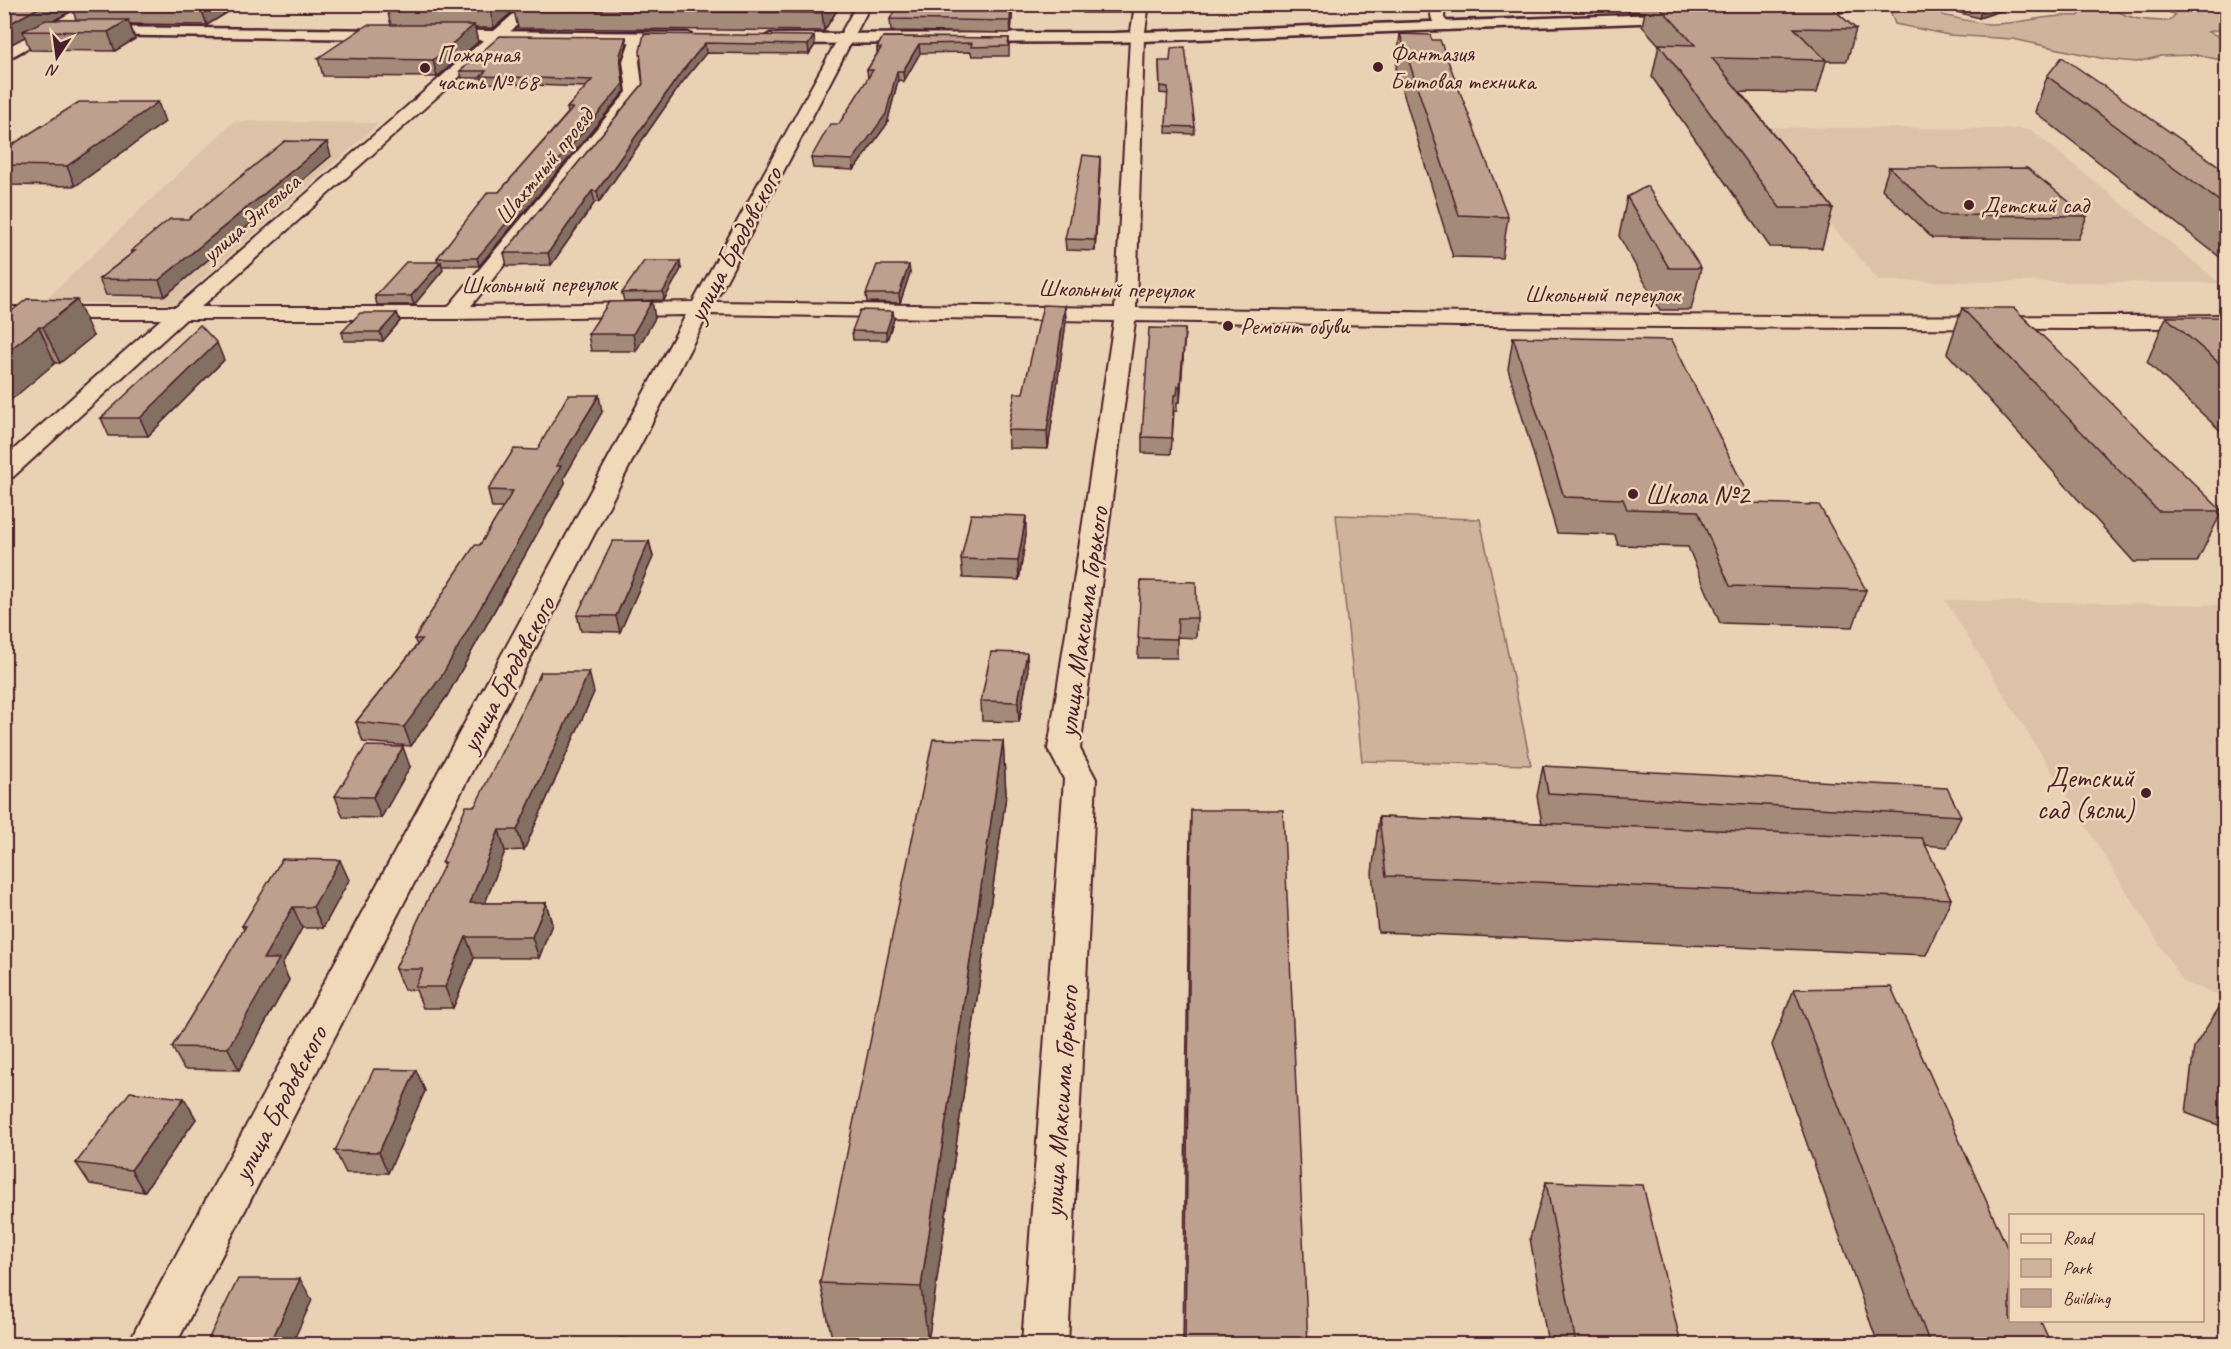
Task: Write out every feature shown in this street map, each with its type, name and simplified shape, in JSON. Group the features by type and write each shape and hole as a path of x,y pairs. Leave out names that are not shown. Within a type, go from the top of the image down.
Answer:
{"main road":[{"path":"4,56 99,4"},
{"path":"1769,14 1856,4"},
{"path":"752,39 1137,38 1700,18"},
{"path":"50,32 706,39"}],"street":[{"name":"улица Энгельса","path":"4,472 181,313 534,4"},
{"name":"улица Бродовского","path":"152,1344 864,4"},
{"name":"улица Максима Горького","path":"1045,1344 1080,779 1064,749 1125,316 1137,38 1142,4"},
{"path":"1438,4 1437,20 1445,27"},
{"name":"Шахтный проезд","path":"454,313 635,93 631,61 638,38"},
{"name":"Школьный переулок","path":"4,313 454,313 701,308 1481,320 2067,323 2226,321"}],"shaded area":[{"path":"234,121 380,123 174,304 43,302"},
{"name":"Детский сад","path":"1748,127 2030,129 2220,283 1879,281"},
{"name":"Детский сад (ясли)","path":"1945,600 2226,605 2226,997 2183,982"}],"green space":[{"path":"2109,4 2129,16 2145,20 2169,21 2175,15 2155,5 2226,5 2226,28 2208,32 2226,39 2226,61 2197,55 2161,56 2137,62 2105,59 2013,39 1949,35 1895,24 1891,13 1896,5 1954,5 1941,9 1942,15 1977,23 2000,24 2078,16 2082,12 2052,5"},
{"path":"1336,515 1480,519 1531,765 1362,761"}],"building":[{"path":"4,4 45,4 4,27"},
{"path":"75,4 207,4 201,8 71,7"},
{"path":"393,4 496,4 490,10 387,9"},
{"path":"520,4 827,4 822,13 514,10"},
{"path":"898,4 1011,4 1010,21 890,19"},
{"path":"1657,4 1827,4 1856,29 1794,28 1826,60 1712,58 1833,208 1780,208 1659,44 1695,45"},
{"path":"46,20 128,20 108,32 23,31"},
{"path":"367,25 474,25 433,60 318,58"},
{"path":"644,34 814,36 808,45 705,43 680,74 597,191 592,191 548,253 504,253 643,84 640,51"},
{"path":"1400,34 1430,35 1432,40 1440,40 1508,217 1459,215"},
{"path":"500,36 626,37 620,55 623,84 477,258 437,258 488,192 499,192 573,108 567,108 592,80 481,76 486,71 460,71"},
{"path":"883,37 1009,38 1008,46 971,47 972,43 919,44 903,71 897,71 886,114 853,160 811,158 830,124 839,124 873,70 867,70 881,48 877,48"},
{"path":"1185,47 1195,127 1166,126 1168,87 1160,86 1159,61 1170,61 1171,48"},
{"path":"2062,57 2226,171 2226,206 2047,76"},
{"path":"79,102 158,102 67,166 4,165 4,150"},
{"path":"285,141 327,142 159,280 99,279 135,251 131,251 170,219 188,219"},
{"path":"1083,155 1100,157 1095,240 1065,239"},
{"path":"1889,167 2027,168 2087,216 1940,215"},
{"path":"1647,186 1701,268 1669,268 1627,197"},
{"path":"644,261 680,261 663,292 622,293"},
{"path":"406,262 441,262 411,296 375,296"},
{"path":"877,265 909,265 899,294 866,294"},
{"path":"27,299 77,300 4,354 4,317"},
{"path":"652,301 633,334 588,334 609,302"},
{"path":"1043,305 1065,306 1047,431 1008,430 1015,393 1023,393"},
{"path":"1962,308 2014,308 2222,511 2158,511"},
{"path":"860,310 893,311 886,332 852,331"},
{"path":"360,313 397,313 380,332 342,332"},
{"path":"2166,317 2225,317 2226,369"},
{"path":"200,325 217,343 140,418 101,418"},
{"path":"1149,328 1185,329 1180,387 1178,386 1177,395 1174,395 1172,438 1142,437"},
{"name":"Школа №2","path":"1513,337 1672,340 1752,503 1819,505 1866,590 1730,586 1698,511 1627,509 1623,499 1564,497"},
{"path":"568,395 599,395 556,466 561,466 441,677 404,727 356,722 422,639 414,639 475,545 480,545 513,491 488,490 514,449 537,450"},
{"path":"971,514 1026,516 1018,561 961,559"},
{"path":"613,541 649,541 616,616 577,615"},
{"path":"1141,581 1196,582 1197,618 1178,618 1177,639 1138,638"},
{"path":"991,652 1027,653 1018,702 981,701"},
{"path":"541,672 589,672 517,830 499,830 470,903 546,903 532,937 466,937 445,987 415,987 423,969 395,969 445,863 442,863 466,806 475,806"},
{"path":"933,739 1003,741 921,1287 820,1283"},
{"path":"366,746 403,747 373,797 335,796"},
{"path":"1543,766 1947,788 1961,816 1548,793"},
{"path":"1191,810 1283,810 1308,1344 1185,1344"},
{"path":"1379,817 1922,838 1951,899 1386,876"},
{"path":"282,859 340,860 313,907 293,907 263,959 279,959 228,1048 172,1047 246,926 242,926"},
{"path":"1891,987 2009,1252 2009,1322 2041,1322 2051,1344 1930,1344 1794,989"},
{"path":"2226,1030 2226,1057 2224,1057"},
{"path":"374,1069 416,1070 379,1152 335,1151"},
{"path":"130,1092 184,1098 131,1170 76,1163"},
{"path":"1546,1182 1643,1185 1681,1344 1576,1344"},
{"path":"238,1279 300,1279 270,1344 206,1344"},
{"path":"619,1338 690,1344 616,1344"}],"place":[{"name":"Фантазия Бытовая техника","path":"1378,67"},
{"name":"Пожарная часть № 68","path":"425,68"},
{"name":"Детский сад","path":"1969,205"},
{"name":"Ремонт обуви","path":"1228,326"},
{"name":"Школа №2","path":"1633,494"},
{"name":"Детский сад (ясли)","path":"2146,793"}]}
